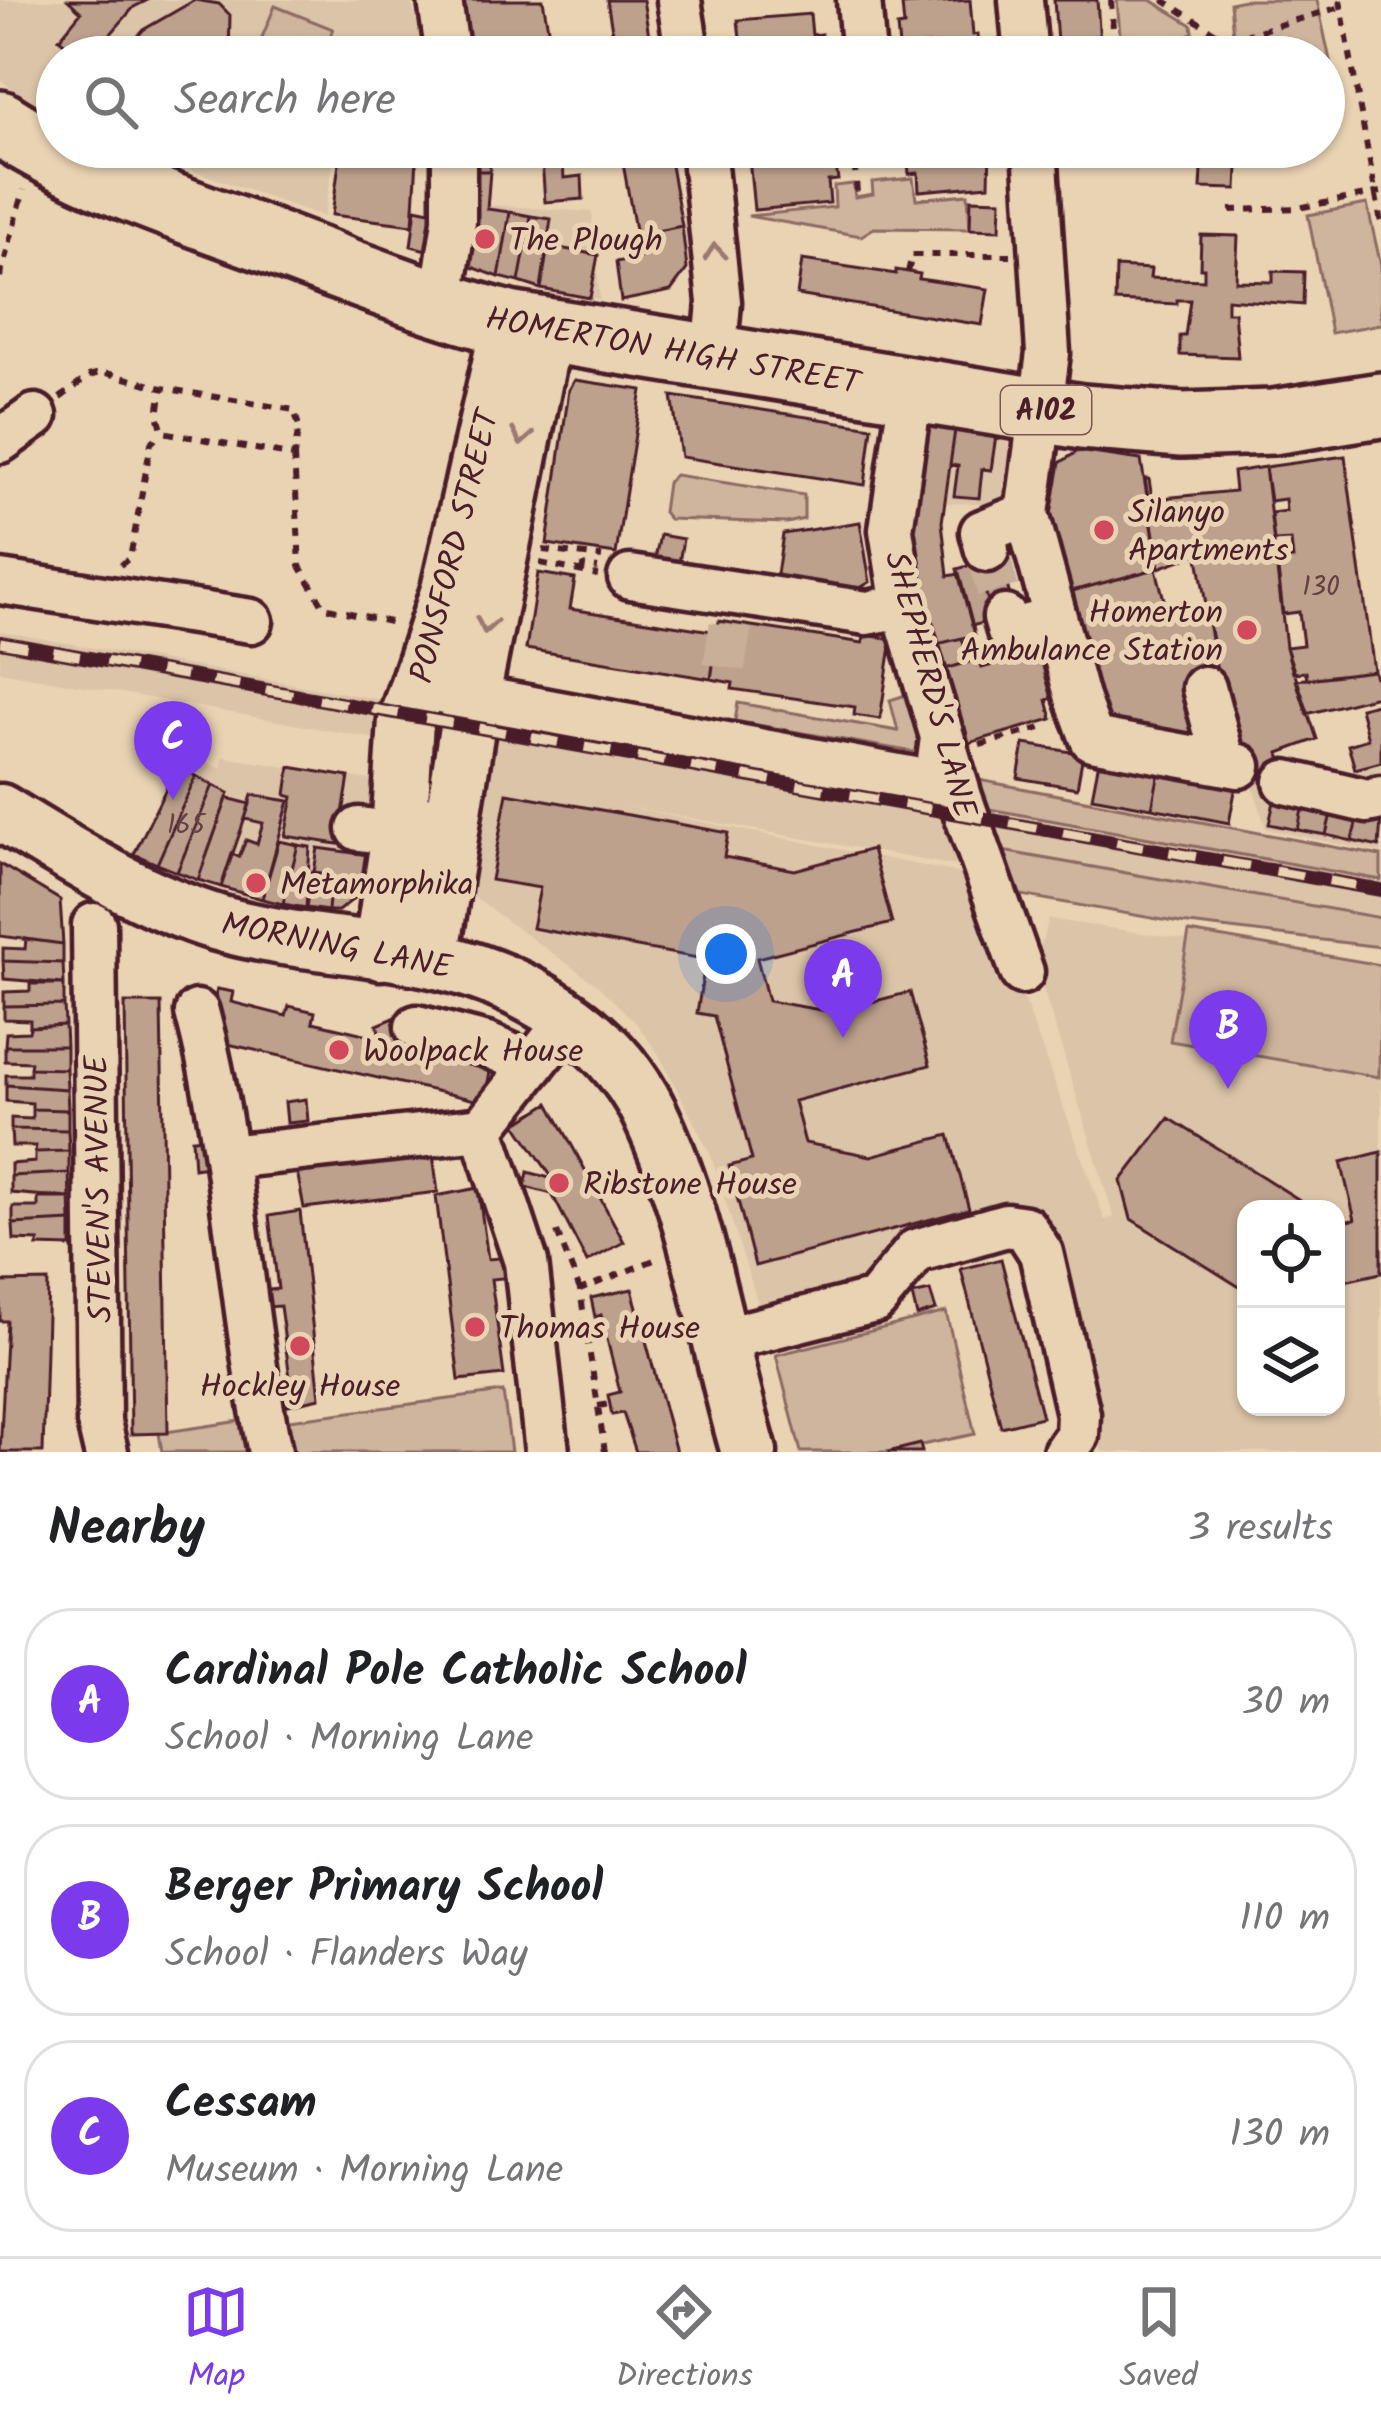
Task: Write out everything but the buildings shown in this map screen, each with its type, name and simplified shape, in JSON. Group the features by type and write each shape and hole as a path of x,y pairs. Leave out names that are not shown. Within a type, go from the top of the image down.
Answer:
{"highway":[{"name":"HOMERTON HIGH STREET","path":"0,123 36,145"},
{"name":"HOMERTON HIGH STREET","path":"78,168 441,304 527,326 1040,410 1182,425 1273,422 1381,405"}],"main road":[{"name":"PONSFORD STREET","path":"406,955 379,831 401,769 406,720 527,326"},
{"name":"PONSFORD STREET","path":"406,955 460,776 527,326"},
{"name":"MORNING LANE","path":"0,812 112,881 170,906 256,933 406,955 509,986 569,1019 620,1064 648,1109 671,1165 749,1452"}],"street":[{"path":"440,0 445,36"},
{"path":"679,0 685,36"},
{"path":"859,0 862,36"},
{"path":"1021,0 1024,36"},
{"path":"441,304 454,221 454,168"},
{"path":"705,168 719,302 714,358"},
{"path":"1037,168 1048,353 1027,514 1078,731 1092,740 1231,765 1204,688"},
{"name":"SHEPHERD'S LANE","path":"911,390 891,530 903,606 953,743 1022,972"},
{"path":"0,441 35,416"},
{"path":"987,550 982,532 1027,514"},
{"path":"612,568 696,569 733,608 868,613 903,606"},
{"path":"0,582 251,621"},
{"path":"1006,617 1009,631 1055,619"},
{"path":"418,687 937,783 953,743"},
{"path":"401,769 460,776"},
{"path":"1286,782 1367,801 1381,798"},
{"name":"STEVEN'S AVENUE","path":"94,925 99,1423 106,1452"},
{"path":"197,1012 227,1156 247,1324 270,1452"},
{"path":"227,1156 482,1129 569,1019"},
{"path":"417,1028 487,1045 533,1065"},
{"path":"482,1129 526,1262 547,1452"},
{"path":"719,1340 875,1301 916,1251 1006,1225 1024,1228 1041,1253 1078,1414 1077,1435 1065,1452"}],"path":[{"path":"1111,0 1114,36"},
{"path":"1162,0 1227,36"},
{"path":"1240,36 1341,3 1381,223"},
{"path":"1210,36 1216,33"},
{"path":"855,168 857,192"},
{"path":"1230,209 1298,208 1378,192"},
{"path":"0,277 23,193"},
{"path":"908,272 912,255 1044,256"},
{"path":"35,416 89,376 103,372 162,388 294,410 299,426 294,456 300,566 324,607 370,618"},
{"path":"162,388 158,415 163,433"},
{"path":"163,433 294,456"},
{"path":"104,599 113,569 130,558 152,443 163,433"},
{"path":"542,550 612,568"},
{"path":"550,565 582,572 612,568"},
{"path":"582,572 584,566 612,568"},
{"path":"953,743 1078,731"},
{"path":"605,1452 580,1290 662,1257"},
{"path":"598,1406 610,1404"}],"shaded area":[{"path":"0,0 411,0 420,36 36,36 36,108 0,79"},
{"path":"1117,0 1151,0 1192,25 1193,32 1187,36 1120,36"},
{"path":"1317,0 1325,36 1233,36 1230,3"},
{"path":"275,6 333,29 330,36 263,36"},
{"path":"185,168 332,168 324,217"},
{"path":"913,178 916,199 968,194 970,229 874,228 861,236 748,216 835,207 834,186 853,184 855,197 873,194 872,182"},
{"path":"477,204 592,212 600,300 467,265"},
{"path":"1367,204 1381,266 1381,324 1331,333 1308,215"},
{"path":"955,430 1001,436 1011,449 1006,505 945,503"},
{"path":"675,475 804,495 804,519 787,523 669,519 663,512 667,483"},
{"path":"0,631 1381,880 1381,918 1001,851 967,868 618,805 979,877 1105,1220 1114,1217 1035,963 1049,919 1381,969 1381,1452 1102,1452 1057,1279 1067,1263 1051,1231 913,1261 877,1296 764,1322 710,1153 658,1053 636,1023 597,985 472,896 485,779 490,780 493,760 0,671"},
{"path":"906,695 925,754 735,721 738,703 898,731 890,700"},
{"path":"182,756 222,768 223,757 377,781 360,894 338,911 283,904 198,880 134,854"},
{"path":"1311,762 1350,772 1381,764 1381,853 1266,829 1251,780"},
{"path":"968,778 1381,856 1381,880 978,807"},
{"path":"991,849 1381,918 1381,947 1180,923 1004,892"},
{"path":"1189,932 1381,965 1379,1077 1170,1041"},
{"path":"946,1312 975,1434 888,1452 801,1452 776,1355"},
{"path":"503,1392 511,1452 294,1452 289,1420"},
{"path":"254,1419 259,1452 162,1452 159,1433"}],"tunnel":[{"path":"987,550 1005,617"},
{"path":"724,667 731,623"}],"railway":[{"path":"0,642 1381,890"}],"place":[{"name":"The Plough","path":"485,239"},
{"name":"Silanyo Apartments","path":"1104,530"},
{"name":"Homerton Ambulance Station","path":"1247,630"},
{"name":"Cessam","path":"173,800"},
{"name":"Metamorphika","path":"256,883"},
{"name":"Cardinal Pole Catholic School","path":"843,1038"},
{"name":"Woolpack House","path":"339,1050"},
{"name":"Berger Primary School","path":"1228,1089"},
{"name":"Ribstone House","path":"559,1183"},
{"name":"Thomas House","path":"475,1327"},
{"name":"Hockley House","path":"300,1346"}]}
